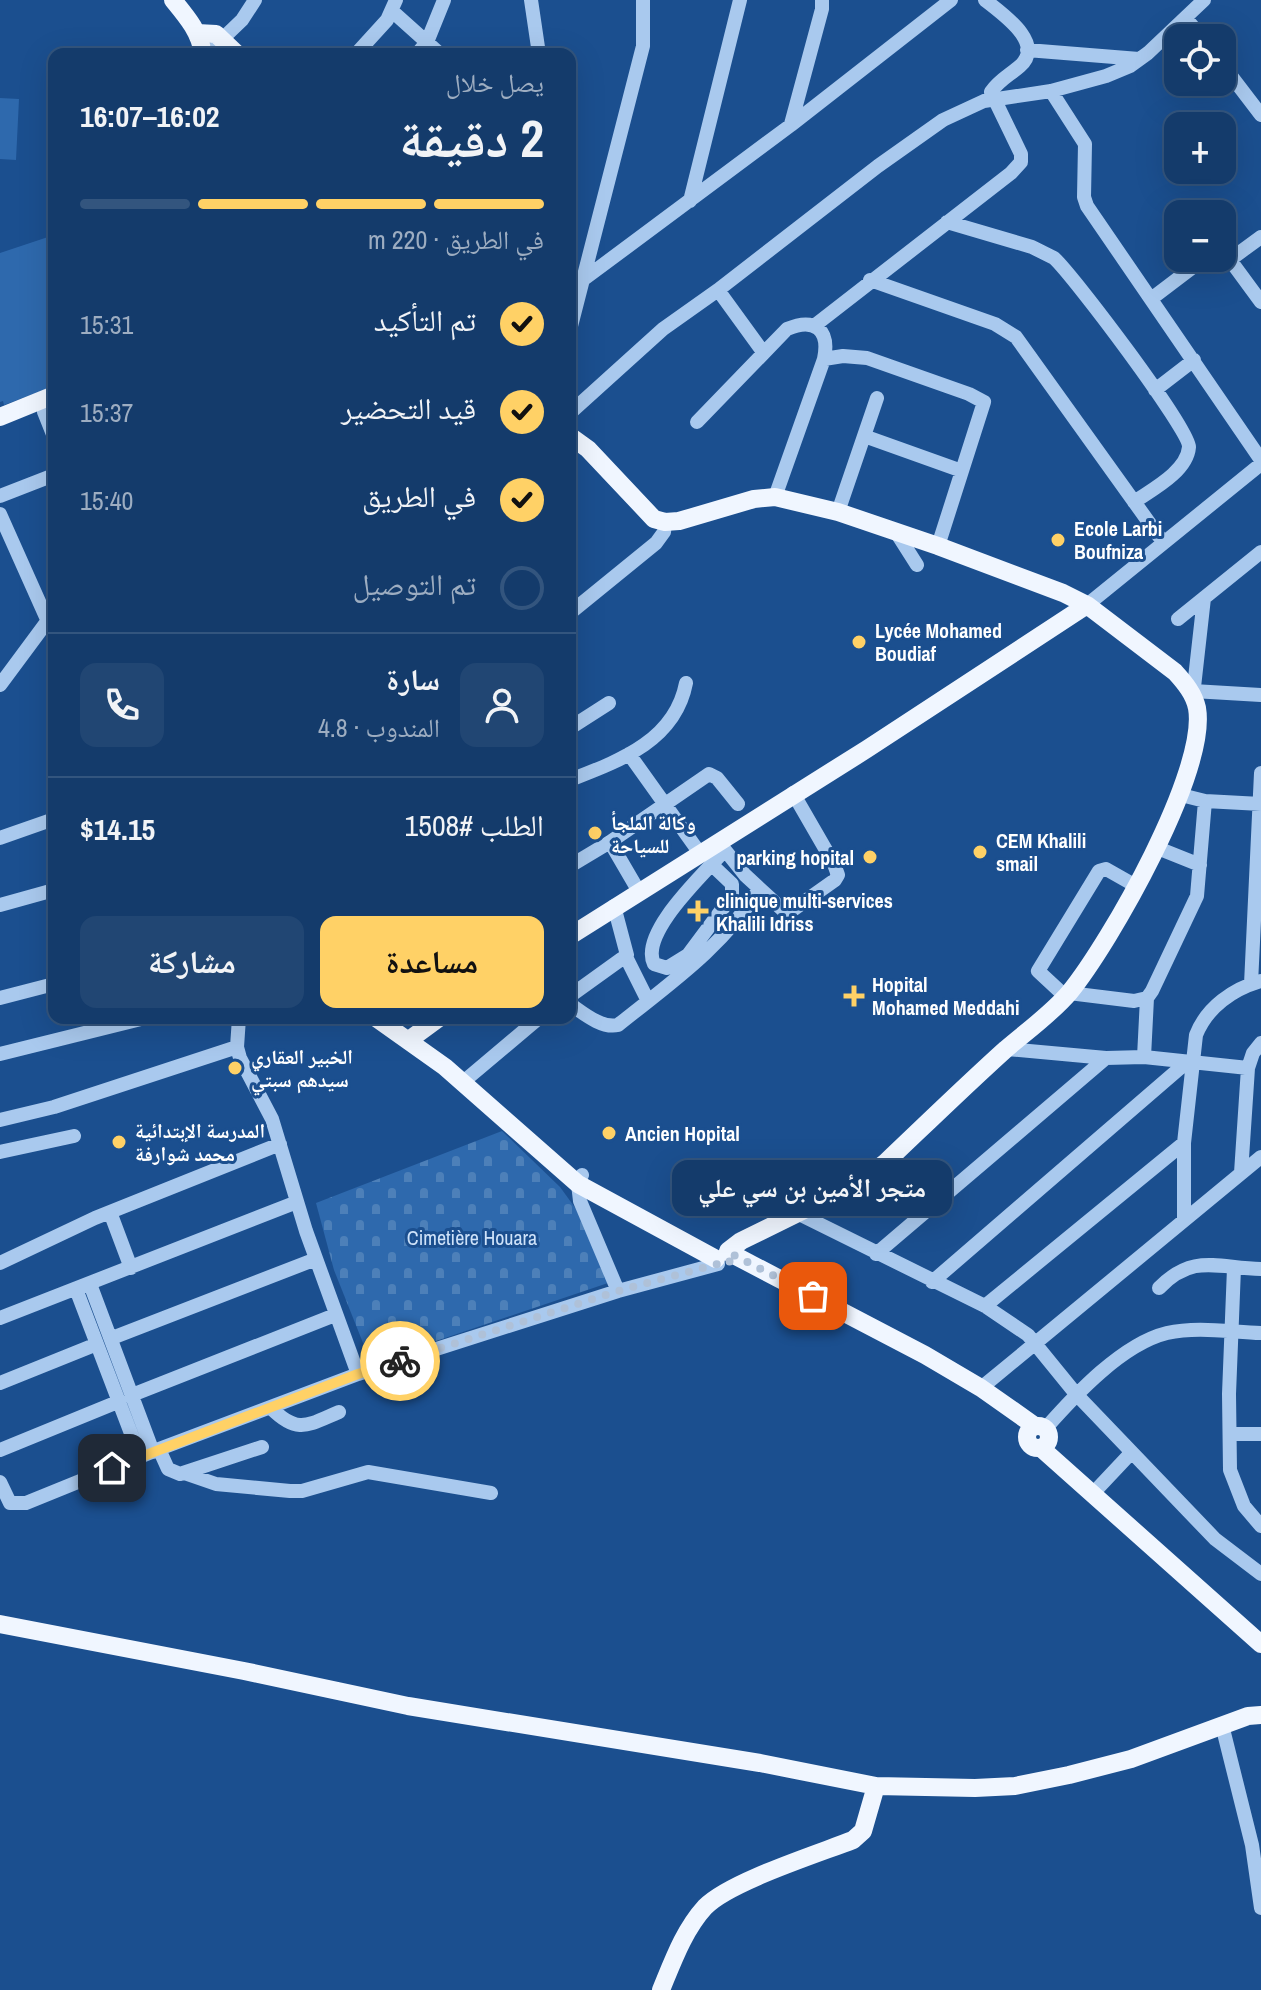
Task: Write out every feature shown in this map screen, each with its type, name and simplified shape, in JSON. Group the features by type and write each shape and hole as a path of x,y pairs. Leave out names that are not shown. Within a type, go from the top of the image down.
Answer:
{"main road":[{"path":"173,0 212,44"},
{"path":"188,0 212,44"},
{"path":"0,417 48,397"},
{"path":"0,429 48,410"},
{"path":"576,440 588,449 648,516 665,522 754,499 775,497 838,512 1052,589 1087,605 1175,672 1193,693 1197,709 1190,770 1181,795 1136,886 1102,945 1067,995 861,1182 741,1241 723,1257"},
{"path":"576,926 638,890 706,859 793,793 880,741 1087,605"},
{"path":"385,1024 463,1082 561,1167 580,1179 960,1385 1039,1435 1261,1644"},
{"path":"409,1040 431,1024"},
{"path":"723,1257 925,1355 981,1388 1099,1487 1261,1632"},
{"path":"0,1624 408,1706 744,1761 876,1786 1015,1786 1131,1759 1257,1712"},
{"path":"661,1990 690,1927 707,1905 736,1887 853,1840 863,1831 876,1786"}],"street":[{"path":"212,44 242,20 255,0"},
{"path":"422,48 444,0"},
{"path":"531,0 534,48"},
{"path":"576,308 643,46 643,0"},
{"path":"690,201 740,0"},
{"path":"791,125 822,0"},
{"path":"584,279 791,125 951,0"},
{"path":"814,326 1021,162 991,92 997,83 1023,63 1026,42 1016,26 985,0"},
{"path":"576,408 663,329 943,120 992,98 1051,91 1106,76 1139,59 1204,0"},
{"path":"361,48 394,6 422,48"},
{"path":"1186,18 1191,24"},
{"path":"1027,50 1139,59"},
{"path":"1236,82 1261,115"},
{"path":"1051,91 1085,144 1084,197 1087,206 1261,462 1087,605"},
{"path":"947,222 1032,247 1054,258 1185,434 1188,452 1180,466 1134,502"},
{"path":"1236,249 1261,237"},
{"path":"1236,268 1261,302"},
{"path":"1151,299 1187,272"},
{"path":"870,280 995,324 1016,337 1163,542"},
{"path":"718,290 763,352"},
{"path":"697,422 787,329 798,324 814,326 827,341 824,359 775,497"},
{"path":"824,359 843,356 867,358 980,398 984,406 938,546"},
{"path":"1155,390 1194,360"},
{"path":"838,512 877,398"},
{"path":"864,436 962,471"},
{"path":"0,496 48,477"},
{"path":"0,514 48,624"},
{"path":"576,608 656,543 664,532 665,522"},
{"path":"896,532 917,565"},
{"path":"1178,619 1261,552"},
{"path":"1204,598 1193,693 1261,695"},
{"path":"0,685 48,631"},
{"path":"576,777 629,754 664,730 682,701 686,683"},
{"path":"576,724 609,703"},
{"path":"629,754 706,859 732,884 732,896 688,955 667,968 654,964 651,952 662,924 706,859"},
{"path":"1184,1219 1184,1143 1190,1063 1196,1035 1200,1022 1225,998 1256,983 1261,773"},
{"path":"576,862 709,774 717,778 738,804"},
{"path":"721,846 759,889 783,910 790,910 837,878 834,864 793,793"},
{"path":"1181,795 1205,801 1260,804"},
{"path":"1144,1057 1147,998 1197,896 1205,801"},
{"path":"0,838 48,821"},
{"path":"610,842 638,890"},
{"path":"1155,847 1200,865"},
{"path":"1136,886 1101,869 1038,971 1067,995 1134,1001 1147,998"},
{"path":"576,1008 600,1023 614,1027 721,939 759,889"},
{"path":"0,905 48,892"},
{"path":"576,992 626,957 628,950 614,906"},
{"path":"626,957 648,1001"},
{"path":"1,994 48,985"},
{"path":"0,1054 121,1024"},
{"path":"239,1024 237,1047 244,1068 272,1119 316,1259 358,1374"},
{"path":"463,1082 532,1024"},
{"path":"1241,1173 1248,1068 1253,1053 1261,1043"},
{"path":"0,1120 69,1103 237,1047"},
{"path":"1007,1049 1106,1058 1144,1057 1248,1068"},
{"path":"876,1254 1106,1058"},
{"path":"932,1282 1190,1063"},
{"path":"0,1152 74,1136"},
{"path":"985,1306 1184,1143"},
{"path":"0,1263 110,1212 280,1144"},
{"path":"981,1388 1261,1157"},
{"path":"580,1179 580,1201 618,1291"},
{"path":"0,1318 297,1202"},
{"path":"110,1212 131,1268"},
{"path":"797,1213 985,1306 1035,1341 1076,1394 1131,1453 1215,1539 1261,1574"},
{"path":"0,1482 10,1503 21,1505 358,1374 723,1257"},
{"path":"0,1383 316,1259"},
{"path":"1159,1288 1173,1274 1195,1264 1261,1269"},
{"path":"1234,1268 1230,1470 1244,1506 1261,1526"},
{"path":"83,1287 126,1398 151,1452 171,1471 216,1484 290,1491 302,1491 368,1472 384,1473 491,1493"},
{"path":"0,1450 335,1315"},
{"path":"1039,1435 1076,1394 1128,1352 1151,1338 1168,1332 1194,1330 1261,1333"},
{"path":"271,1408 283,1420 297,1427 339,1412"},
{"path":"1230,1434 1261,1434"},
{"path":"187,1474 262,1447"},
{"path":"1099,1487 1131,1453"},
{"path":"1222,1725 1252,1845 1261,1908"}],"green space":[{"path":"0,98 19,99 16,160 0,159"},
{"path":"48,237 48,388 4,405 3,401 0,402 0,253"},
{"name":"Cimetière Houara","path":"502,1131 560,1187 576,1209 608,1283 371,1363 334,1270 316,1203"}],"way so far":[{"path":"400,1361 618,1291 718,1264 726,1265 731,1260 730,1253 813,1296"}],"place":[{"name":"Ecole Larbi Boufniza","path":"1058,540"},
{"name":"Lycée Mohamed Boudiaf","path":"859,642"},
{"name":"وكالة الملجأ للسياحة","path":"595,833"},
{"name":"CEM Khalili smail","path":"980,852"},
{"name":"parking hopital","path":"870,857"},
{"name":"clinique multi-services Khalili Idriss","path":"698,911"},
{"name":"Hopital Mohamed Meddahi","path":"854,996"},
{"name":"الخبير العقاري سيدهم سبتي","path":"235,1068"},
{"name":"Ancien Hopital","path":"609,1133"},
{"name":"المدرسة الإبتدائية محمد شوارفة","path":"119,1142"},
{"name":"متجر الأمين بن سي علي","path":"813,1296"}],"route":[{"path":"112,1468 358,1374 400,1361"}]}
